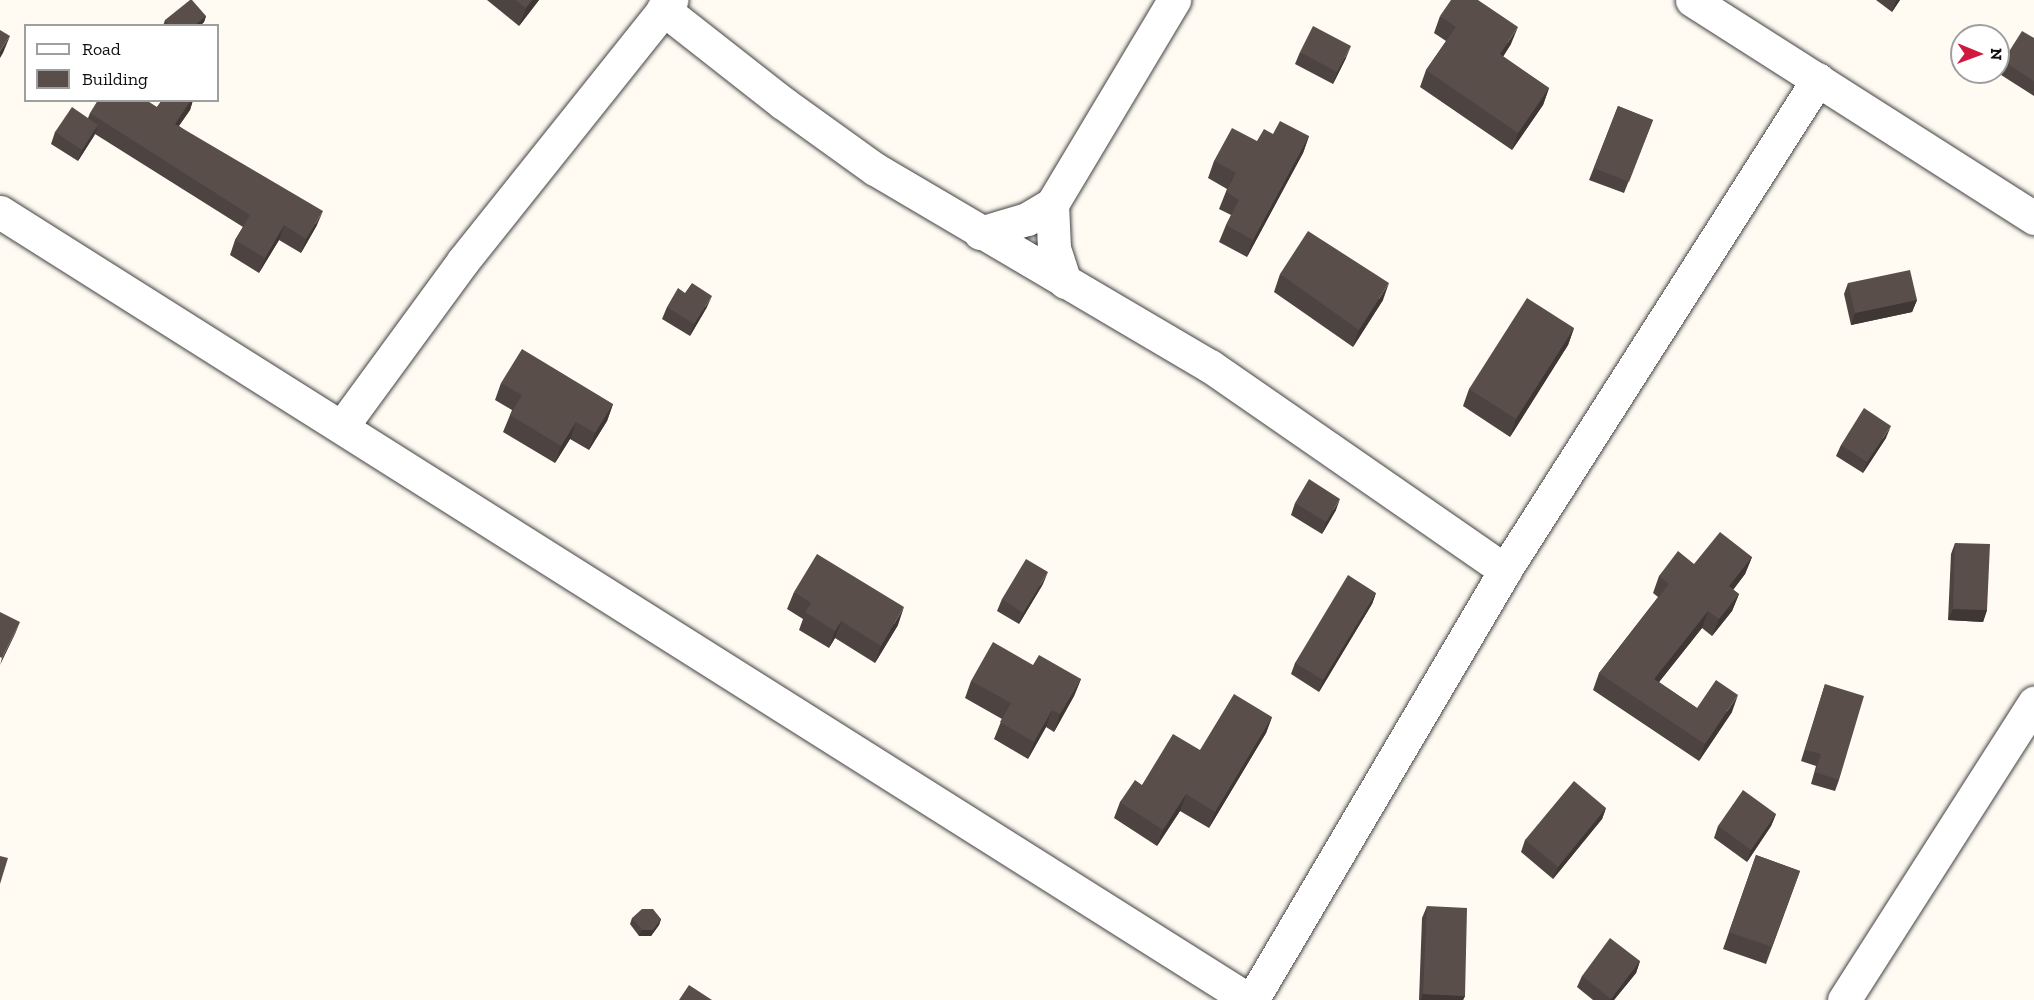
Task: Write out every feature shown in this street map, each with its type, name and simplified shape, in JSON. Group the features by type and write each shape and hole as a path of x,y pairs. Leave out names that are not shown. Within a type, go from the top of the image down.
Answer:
{"street":[{"path":"980,233 1027,219 1052,204 1174,0"},
{"path":"1692,0 2034,218"},
{"path":"343,425 463,261 667,4 875,170 1210,366 1505,570"},
{"path":"0,212 343,425 1251,1000 1505,570 1818,79"},
{"path":"1052,204 1054,248 1065,282"},
{"path":"1844,1000 2034,703"}],"building":[{"path":"190,0 206,16 196,24 168,24 165,20"},
{"path":"515,0 532,0 526,8"},
{"path":"1451,0 1478,0 1518,27 1500,54 1549,88 1518,133 1426,70 1456,27 1440,16"},
{"path":"1313,26 1351,46 1337,72 1300,52"},
{"path":"0,30 10,36 0,51"},
{"path":"2022,31 2034,38 2034,81 2010,66 2010,50"},
{"path":"97,102 149,102 157,107 161,102 190,102 175,124 323,211 306,239 284,225 265,258 235,240 250,215 90,113"},
{"path":"1618,106 1653,120 1629,182 1594,168"},
{"path":"72,107 98,125 82,150 55,132"},
{"path":"1280,121 1309,136 1253,240 1226,225 1239,200 1226,192 1236,173 1214,161 1232,128 1257,141 1264,129 1273,134"},
{"path":"1308,231 1389,283 1359,330 1280,274"},
{"path":"1910,270 1917,300 1855,313 1848,283"},
{"path":"692,283 712,296 694,324 667,307 678,288 685,293"},
{"path":"1527,298 1574,328 1516,419 1469,389"},
{"path":"522,349 613,404 595,433 576,422 561,446 510,415 522,395 501,383"},
{"path":"1864,408 1891,426 1867,462 1841,445"},
{"path":"1309,479 1340,499 1326,522 1295,503"},
{"path":"1720,532 1752,557 1729,586 1739,594 1719,619 1708,611 1654,679 1697,708 1716,680 1738,695 1705,744 1599,673 1669,584 1659,576 1678,551 1694,564"},
{"path":"1955,543 1990,544 1987,610 1953,609"},
{"path":"817,554 904,607 881,646 841,621 835,631 805,612 811,603 794,592"},
{"path":"1026,559 1048,572 1023,613 1002,599"},
{"path":"1348,575 1376,593 1323,680 1295,663"},
{"path":"0,612 20,622 2,658 0,657"},
{"path":"993,642 1033,665 1039,655 1081,679 1060,714 1052,710 1034,742 1000,722 1011,703 971,681"},
{"path":"1825,684 1864,696 1839,780 1815,772 1821,754 1805,750"},
{"path":"1234,694 1272,717 1215,812 1186,794 1163,830 1120,802 1135,780 1142,785 1173,734 1200,750"},
{"path":"1574,781 1606,808 1558,867 1525,840"},
{"path":"1743,790 1776,814 1751,850 1718,826"},
{"path":"1756,855 1800,871 1772,947 1729,932"},
{"path":"0,856 8,858 0,884"},
{"path":"1427,906 1467,908 1465,996 1423,994"},
{"path":"642,909 653,909 661,919 653,930 642,930 632,918"},
{"path":"1610,938 1640,961 1611,999 1582,976"},
{"path":"689,985 712,1000 679,1000"}]}
